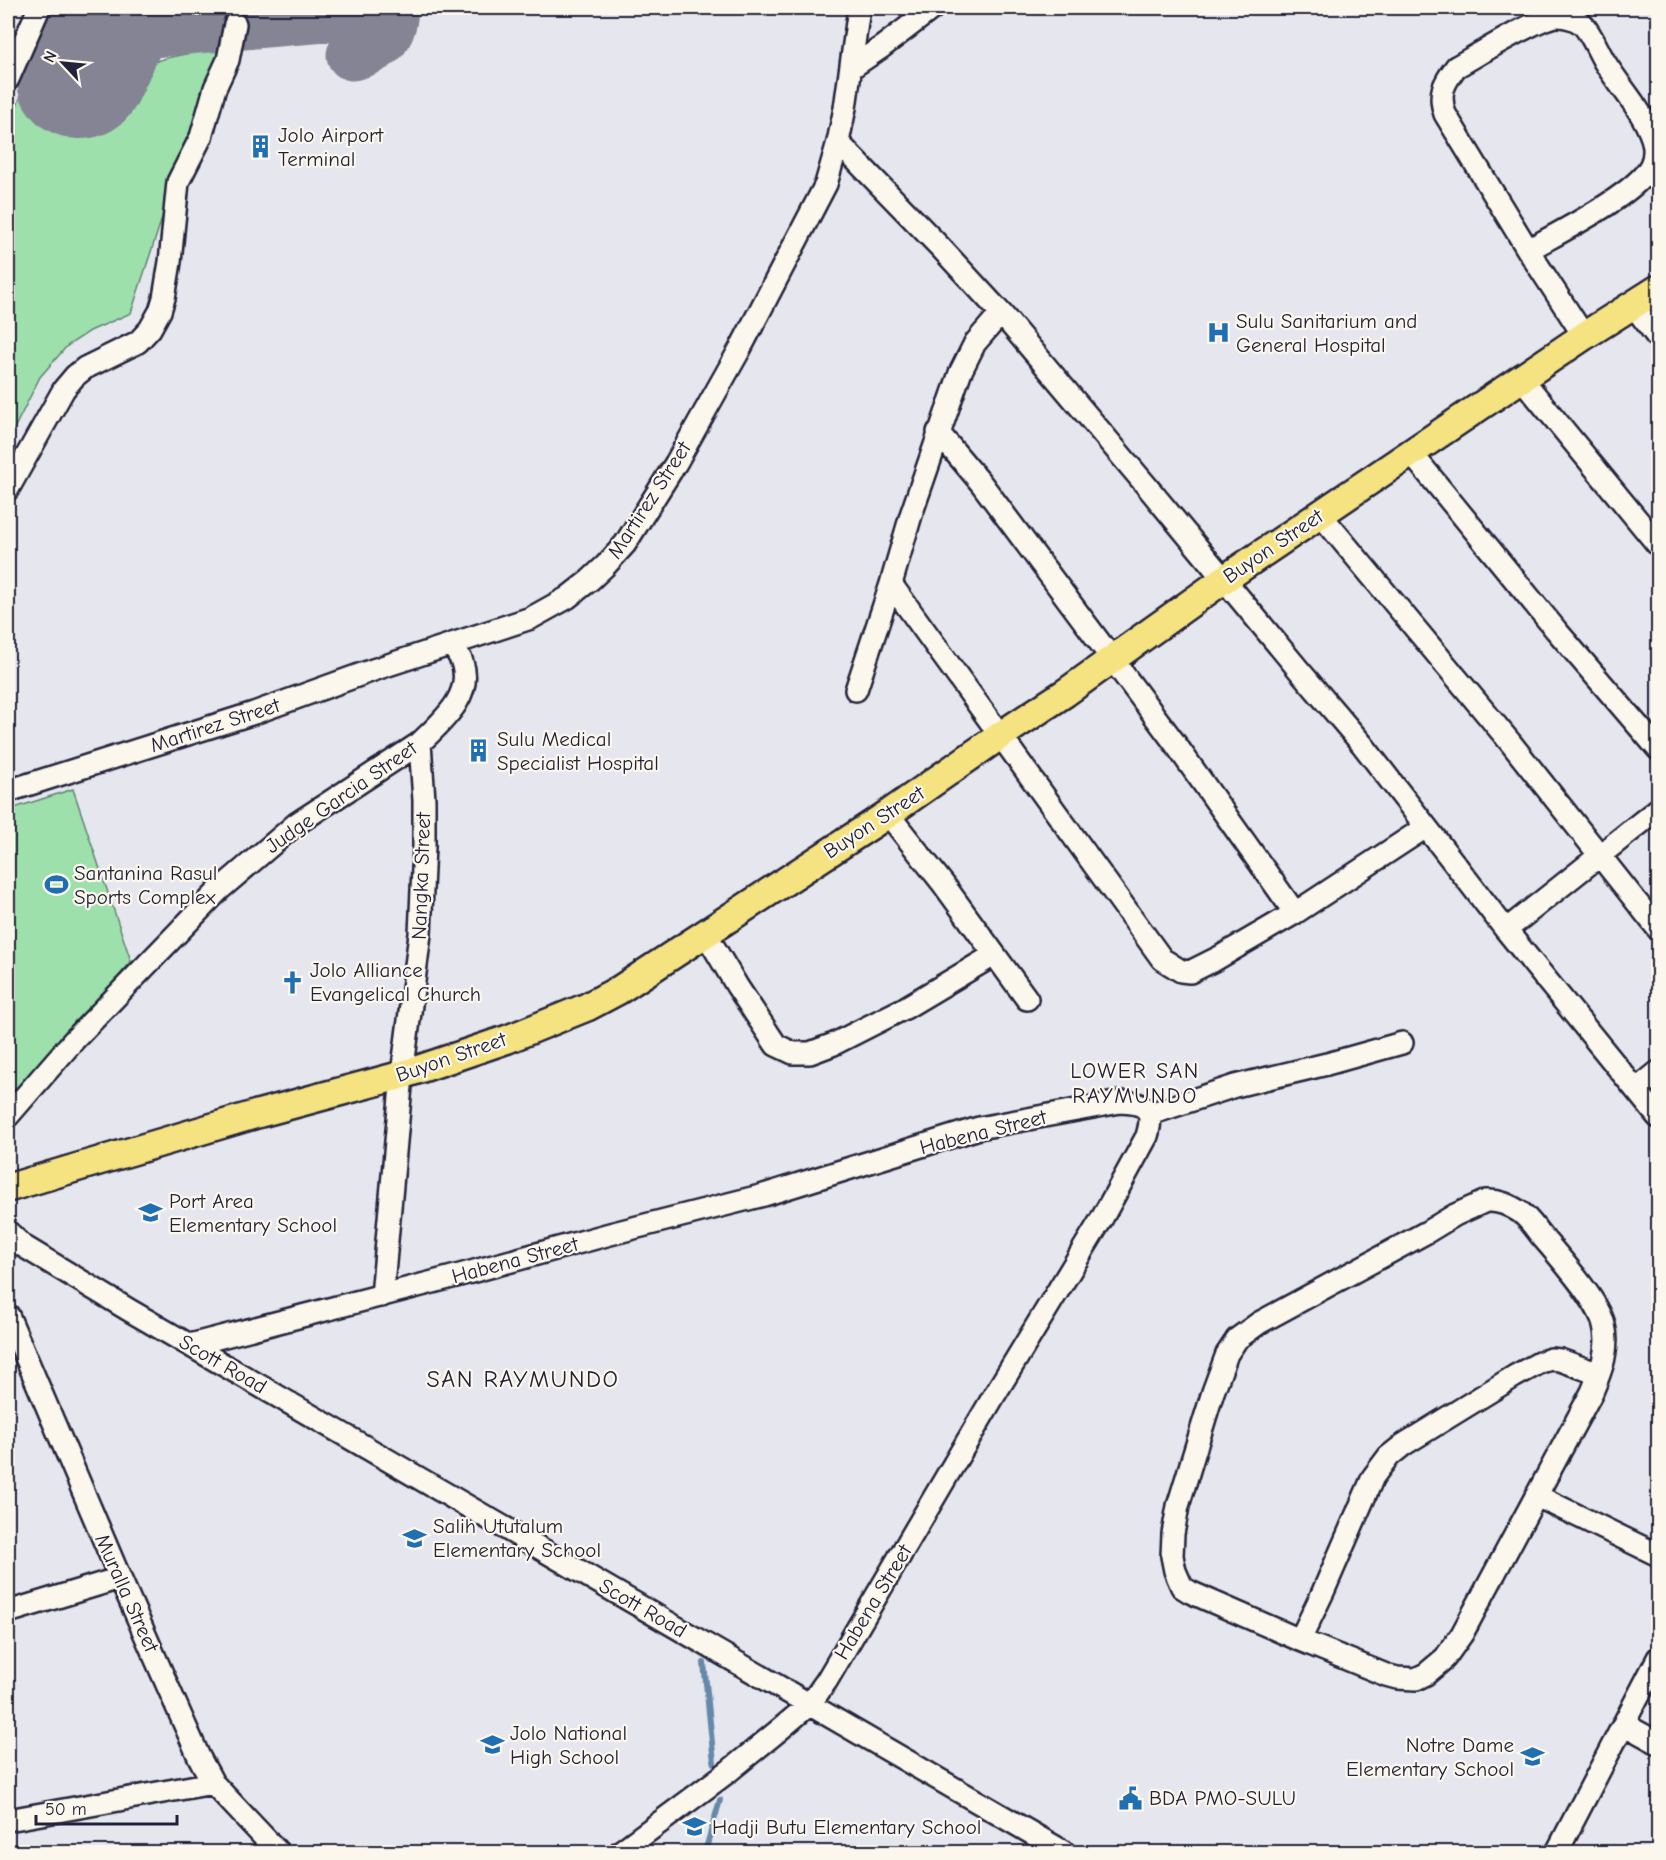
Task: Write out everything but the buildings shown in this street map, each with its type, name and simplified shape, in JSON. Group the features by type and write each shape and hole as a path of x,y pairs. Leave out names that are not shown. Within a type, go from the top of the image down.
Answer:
{"main road":[{"name":"Buyon Street","path":"8,1188 257,1114 402,1075 508,1039 587,1007 619,990 888,814 1223,580 1584,336 1659,289"}],"street":[{"path":"8,79 39,8"},
{"name":"Martirez Street","path":"8,791 254,713 376,669 531,618 553,607 590,580 625,544 676,463 740,349 826,184 838,142 859,8"},
{"path":"851,68 933,8"},
{"path":"1528,250 1586,218 1630,189 1643,178 1655,153 1652,138 1642,118 1583,25 1565,17 1547,17 1456,67 1442,90 1442,103 1445,114 1528,250 1584,336"},
{"path":"8,489 64,389 75,376 93,364 138,342 150,329 160,311 170,262 178,182 201,137 215,88 228,60 235,24"},
{"path":"838,142 941,248 1001,314 1362,744 1506,930 1659,1117"},
{"path":"1634,306 1659,338"},
{"path":"856,690 938,432 960,373 975,343 1001,314"},
{"path":"1522,378 1659,545"},
{"path":"938,432 981,483 1174,742 1295,913"},
{"path":"1412,454 1556,630 1659,749"},
{"path":"1320,514 1510,742 1659,929"},
{"path":"891,585 1162,959 1181,971 1190,972 1218,958 1295,913 1426,827"},
{"name":"Judge Garcia Street","path":"8,1116 74,1041 219,890 296,824 420,743 453,708 462,693 464,671 462,661 452,645"},
{"name":"Nangka Street","path":"382,1296 402,1075 420,934 424,800 420,743"},
{"path":"1506,930 1659,809"},
{"path":"888,814 938,877 1027,999"},
{"path":"706,934 776,1045 793,1053 810,1053 834,1044 905,1008 994,955"},
{"path":"1150,1114 1234,1086 1402,1043"},
{"path":"1636,1090 1659,1072"},
{"name":"Habena Street","path":"190,1345 764,1195 980,1128 1120,1102 1137,1104 1144,1107 1150,1114 1147,1136 1101,1220 995,1394 839,1660 810,1704 729,1771 620,1852"},
{"path":"1486,1201 1494,1201 1507,1204 1528,1219 1594,1303 1606,1335 1604,1357 1599,1374 1592,1392 1462,1634 1445,1658 1426,1674 1416,1679 1386,1675 1300,1640 1182,1587 1172,1556 1176,1516 1197,1442 1227,1354 1237,1338 1325,1286 1455,1215 1486,1201"},
{"name":"Scott Road","path":"8,1232 23,1246 59,1269 1064,1852"},
{"name":"Muralla Street","path":"8,1315 199,1757 213,1783 278,1852"},
{"path":"1300,1640 1373,1477 1388,1457 1403,1445 1515,1376 1542,1362 1551,1359 1560,1360 1599,1374"},
{"path":"1537,1496 1659,1555"},
{"path":"8,1612 120,1578"},
{"path":"1557,1852 1659,1658"},
{"path":"1625,1725 1659,1743"},
{"path":"8,1820 213,1783"}],"green space":[{"path":"58,8 61,8 39,57 118,91 136,71 148,65 174,56 215,50 231,65 229,85 179,202 163,215 131,313 90,331 67,346 40,377 8,441 8,127"},
{"name":"Santanina Rasul Sports Complex","path":"73,789 131,961 34,1082 8,1104 8,810"}],"waterway":[{"path":"704,1663 714,1763"},
{"path":"705,1852 720,1800"}],"taxiway":[{"path":"130,8 131,17 136,25 151,32 360,14 393,8 390,27 382,40 370,49 352,55"}],"runway":[{"path":"80,75 111,8"}],"place":[{"name":"Jolo Airport Terminal","path":"260,147"},
{"name":"Sulu Sanitarium and General Hospital","path":"1218,333"},
{"name":"Sulu Medical Specialist Hospital","path":"479,751"},
{"name":"Santanina Rasul Sports Complex","path":"56,885"},
{"name":"Jolo Alliance Evangelical Church","path":"292,982"},
{"name":"Port Area Elementary School","path":"151,1213"},
{"name":"Salih Ututalum Elementary School","path":"415,1538"},
{"name":"Jolo National High School","path":"492,1745"},
{"name":"Notre Dame Elementary School","path":"1532,1757"},
{"name":"BDA PMO-SULU","path":"1131,1798"},
{"name":"Hadji Butu Elementary School","path":"694,1827"}],"district":[{"name":"LOWER SAN RAYMUNDO","path":"1135,1084"},
{"name":"SAN RAYMUNDO","path":"523,1379"}]}
